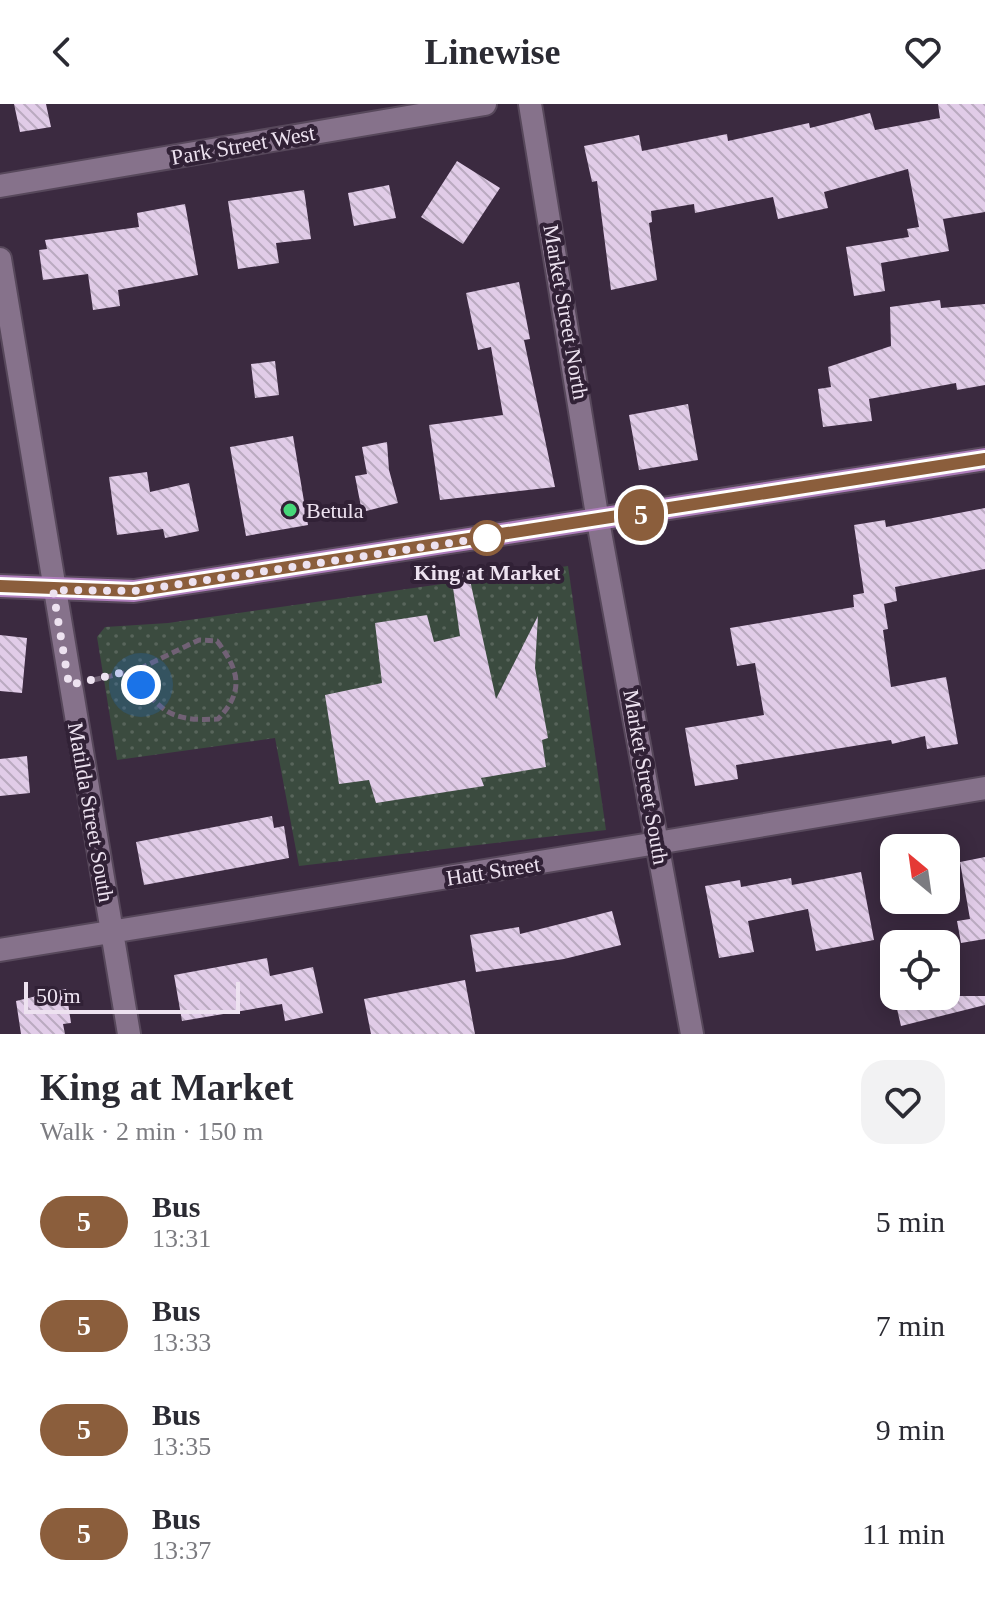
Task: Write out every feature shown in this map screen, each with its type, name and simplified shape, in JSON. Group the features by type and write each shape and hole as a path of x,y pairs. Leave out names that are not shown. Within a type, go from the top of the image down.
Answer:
{"main road":[{"path":"0,586 134,591 985,459"}],"street":[{"name":"Park Street West","path":"0,186 485,104"},
{"name":"Market Street North","path":"530,104 598,521"},
{"name":"Matilda Street South","path":"0,259 129,1034"},
{"name":"Market Street South","path":"598,521 692,1034"},
{"name":"Hatt Street","path":"0,950 985,788"}],"path":[{"path":"69,685 129,671 199,640 217,641 232,660 237,684 232,704 218,719 182,721 152,699 129,671"}],"green space":[{"path":"568,566 606,830 299,866 275,738 117,760 97,637 105,627 168,623"}],"building":[{"path":"14,104 46,104 51,127 20,132"},
{"path":"938,104 985,104 985,212 943,219 949,251 881,263 885,291 854,296 846,247 909,237 907,229 919,227 908,169 824,192 828,208 778,219 773,197 695,213 694,204 651,211 652,222 649,223 657,280 611,290 597,181 592,182 584,146 639,135 642,151 727,134 728,141 809,123 810,128 870,113 875,130 940,118"},
{"path":"457,161 500,188 463,244 421,217"},
{"path":"389,185 396,218 354,226 348,193"},
{"path":"304,190 311,239 276,243 279,263 238,269 228,201"},
{"path":"185,204 198,275 118,290 120,306 93,310 88,274 43,280 39,250 47,249 45,240 139,227 137,213"},
{"path":"519,282 530,339 524,340 555,487 440,500 429,425 503,415 491,347 478,350 466,293"},
{"path":"940,300 941,308 985,304 985,385 957,390 956,383 869,399 872,421 823,427 818,389 831,387 828,367 891,346 890,307"},
{"path":"275,361 279,395 255,398 251,364"},
{"path":"688,404 698,460 639,470 629,415"},
{"path":"293,436 308,525 246,536 230,447"},
{"path":"387,442 389,470 398,503 362,512 355,476 367,474 362,447"},
{"path":"147,472 150,492 189,483 199,531 165,538 163,529 117,535 109,477"},
{"path":"985,508 985,569 895,587 897,601 884,604 888,629 883,630 891,687 946,677 958,744 927,749 925,736 892,744 891,740 736,765 738,779 695,786 685,728 764,715 755,663 737,666 730,628 854,607 853,595 864,593 854,525 885,520 886,527"},
{"path":"468,571 496,699 538,616 535,668 548,738 542,740 546,767 481,778 484,786 376,803 369,780 339,784 325,695 382,683 375,623 427,615 434,642 460,636 451,574"},
{"path":"0,635 27,638 22,693 0,691"},
{"path":"27,756 30,793 0,796 0,759"},
{"path":"272,816 274,828 284,826 289,858 144,885 136,842"},
{"path":"985,857 985,939 961,943 957,921 970,919 960,862"},
{"path":"861,872 874,940 816,951 808,909 748,921 754,952 719,958 705,886 740,880 741,887 791,878 792,885"},
{"path":"612,911 621,945 564,959 476,972 470,935 519,927 520,934"},
{"path":"267,958 270,976 313,967 323,1013 285,1021 282,1004 182,1021 174,975"},
{"path":"465,980 475,1034 371,1034 364,999"},
{"path":"66,989 71,1023 63,1024 65,1034 21,1034 16,1001"},
{"path":"960,996 985,996 985,1005 901,1026 897,1010 960,1010"}],"bus line":[{"name":"5","path":"0,586 134,591 985,459"}],"place":[{"name":"Betula","path":"290,510"},
{"name":"King at Market","path":"487,538"}],"route":[{"path":"141,685 129,671 69,685 53,590 134,591 497,536 487,538"}]}
